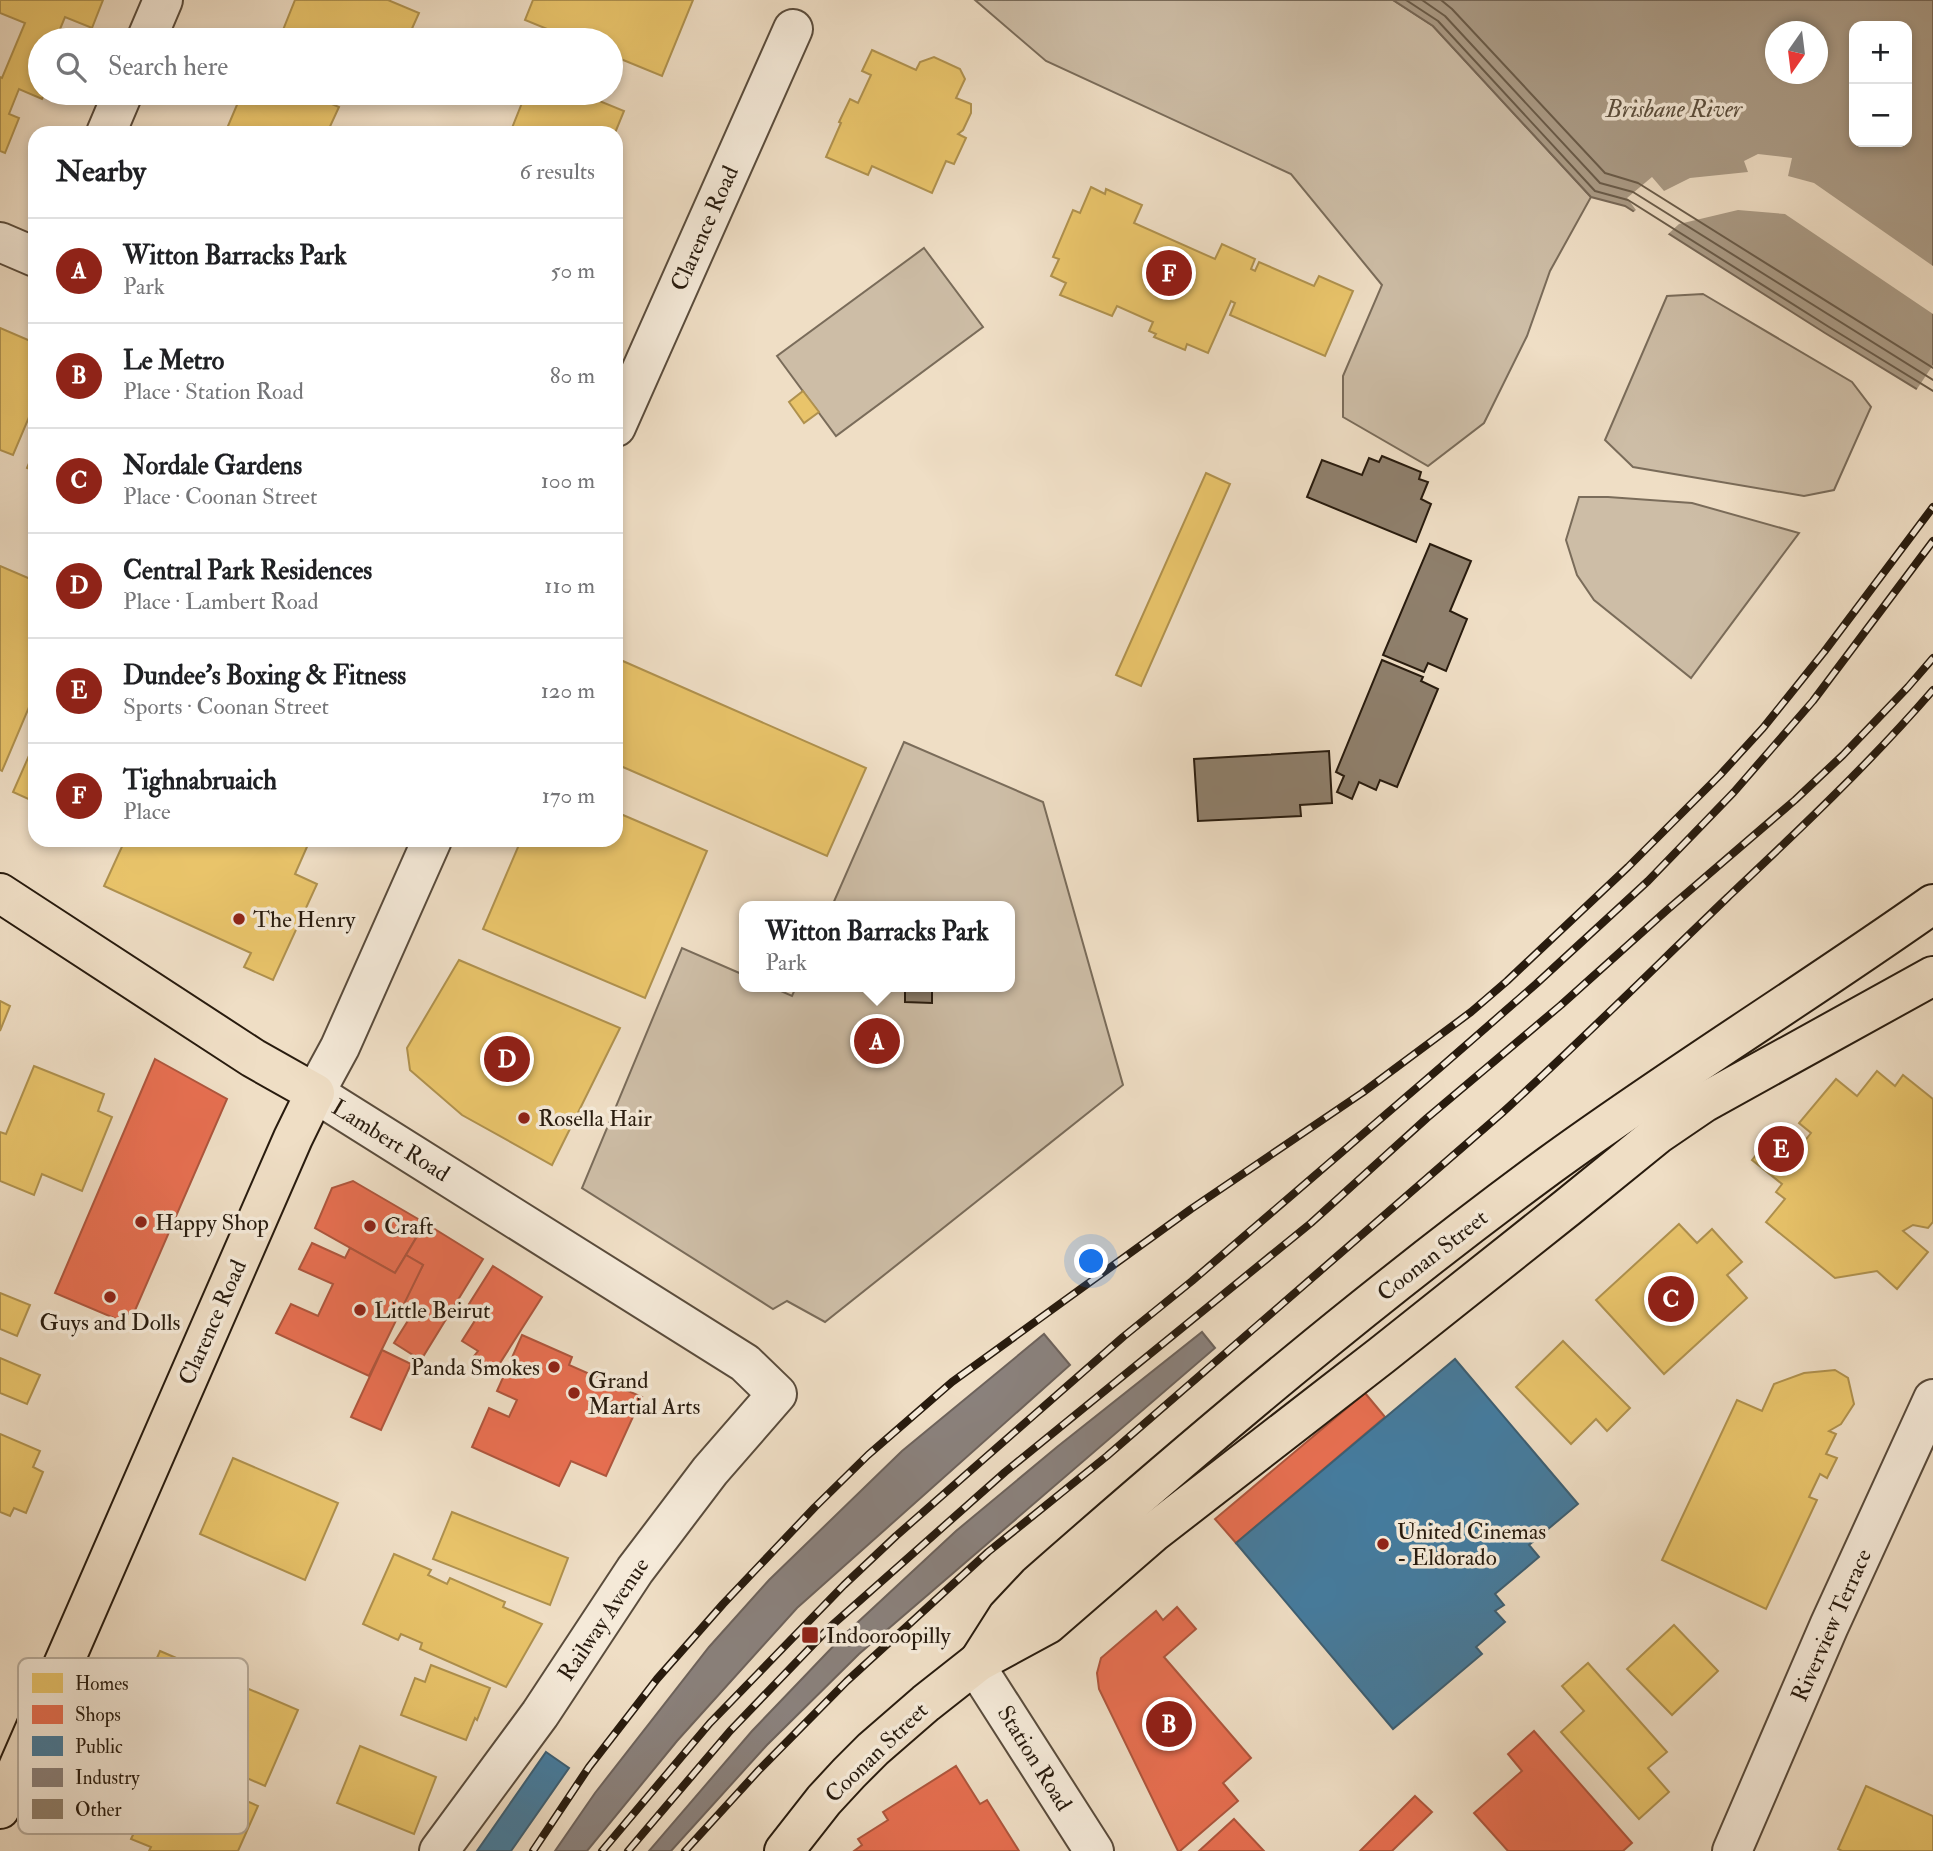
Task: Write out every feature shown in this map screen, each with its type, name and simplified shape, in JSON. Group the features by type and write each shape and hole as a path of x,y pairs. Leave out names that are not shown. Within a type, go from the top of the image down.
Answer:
{"main road":[{"name":"Lambert Road","path":"0,893 253,1058 315,1093"},
{"name":"Coonan Street","path":"977,1664 1007,1617 1026,1595 1349,1319 1552,1164 1681,1073 1933,904"},
{"path":"1681,1073 1817,1006 1888,966 1915,960 1933,960"},
{"name":"Coonan Street","path":"784,1851 824,1800 873,1749 926,1703 977,1664 1048,1624 1154,1532 1568,1208 1658,1134 1688,1112 1728,1089 1924,990"},
{"name":"Clarence Road","path":"66,1658 315,1093"},
{"name":"Clarence Road","path":"0,1808 18,1767"}],"street":[{"path":"151,28 163,0"},
{"name":"Clarence Road","path":"623,411 793,29"},
{"path":"109,126 118,105"},
{"path":"0,242 28,254"},
{"name":"Clarence Road","path":"315,1093 340,1047 429,847"},
{"name":"Lambert Road","path":"315,1093 719,1346 752,1369 777,1394"},
{"name":"Railway Avenue","path":"439,1851 540,1714 635,1570 710,1471 777,1394"},
{"name":"Riverview Terrace","path":"1732,1851 1829,1626 1933,1399"},
{"name":"Station Road","path":"977,1664 1094,1851"}],"shaded area":[{"path":"975,0 1393,0 1433,26 1591,197 1550,271 1527,336 1484,423 1428,466 1343,417 1343,376 1382,285 1291,174 1046,61"},
{"path":"924,248 983,327 836,436 777,356"},
{"path":"1703,294 1852,382 1871,407 1834,490 1804,496 1633,467 1605,440 1667,296"},
{"path":"1579,497 1692,503 1799,533 1691,678 1594,600 1577,575 1566,540"},
{"path":"904,742 1043,802 1123,1085 825,1322 787,1301 773,1309 582,1188 682,948 739,973 739,992 783,992 792,996 794,992 1015,992 1015,901 834,901"}],"water":[{"name":"Brisbane River","path":"1393,0 1933,0 1933,399 1625,206 1591,197 1433,26"}],"pier":[{"path":"1758,154 1792,158 1788,176 1814,183 1933,266 1933,314 1785,214 1738,210 1679,224 1666,236 1631,214 1636,210 1627,198 1652,177 1664,191 1690,178 1748,172 1744,161"},
{"path":"1933,365 1933,402 1915,392"}],"building: Homes":[{"path":"0,0 103,0 92,28 65,17 60,28 28,28 28,93 19,89 9,114 19,118 5,153 0,151 0,77 2,78 25,23 0,13"},
{"path":"295,0 388,0 419,13 412,28 284,28"},
{"path":"533,0 693,0 662,76 623,60 623,28 545,28 525,20"},
{"path":"872,50 916,70 920,62 934,57 960,69 965,79 956,98 971,104 971,113 963,130 958,134 966,138 954,164 946,161 932,193 872,166 868,175 826,157 850,99 858,103 871,75 862,71"},
{"path":"237,105 339,107 330,126 228,126"},
{"path":"521,105 609,105 624,111 618,126 513,126"},
{"path":"1091,187 1105,194 1106,189 1142,205 1134,223 1215,259 1222,244 1255,259 1251,269 1255,271 1259,262 1314,286 1319,276 1353,291 1325,356 1230,315 1235,303 1231,301 1208,353 1187,344 1185,350 1154,337 1156,334 1149,331 1153,322 1117,306 1112,316 1060,295 1066,283 1051,276 1059,259 1053,257 1073,210 1080,213"},
{"path":"0,328 28,340 28,420 13,455 0,450"},
{"path":"803,391 819,412 804,423 789,402"},
{"path":"1206,473 1230,484 1141,686 1116,675"},
{"path":"0,566 28,578 28,710 2,771"},
{"path":"623,661 866,768 827,856 623,767"},
{"path":"28,758 28,799 13,792"},
{"path":"623,815 707,851 645,998 483,929 518,847 623,847"},
{"name":"The Henry","path":"122,847 307,847 295,874 317,884 273,980 244,967 251,953 104,886"},
{"path":"459,960 620,1028 552,1165 462,1115 410,1070 407,1048"},
{"path":"0,1001 10,1006 0,1031"},
{"path":"34,1066 104,1094 98,1111 112,1117 82,1191 42,1174 34,1195 0,1181 0,1132 6,1134"},
{"path":"1877,1071 1895,1086 1903,1075 1933,1099 1933,1222 1928,1228 1913,1225 1903,1231 1928,1252 1897,1289 1877,1271 1835,1278 1766,1222 1785,1199 1776,1192 1782,1184 1752,1160 1780,1125 1803,1143 1811,1133 1799,1123 1836,1079 1857,1096"},
{"path":"1679,1224 1697,1243 1712,1229 1742,1262 1727,1275 1747,1298 1664,1374 1596,1300"},
{"path":"0,1293 30,1305 17,1336 0,1329"},
{"path":"1563,1341 1630,1408 1607,1431 1596,1419 1571,1444 1516,1387"},
{"path":"0,1358 40,1375 27,1404 0,1393"},
{"path":"1835,1370 1848,1378 1854,1404 1841,1424 1829,1431 1836,1434 1826,1454 1837,1458 1827,1478 1820,1474 1809,1497 1817,1500 1766,1609 1662,1560 1737,1400 1762,1411 1774,1384 1804,1373"},
{"path":"0,1434 40,1451 33,1467 43,1472 26,1513 14,1508 10,1516 0,1512"},
{"path":"233,1458 338,1503 305,1580 200,1534"},
{"path":"452,1512 568,1558 550,1605 433,1559"},
{"path":"394,1554 431,1570 428,1575 447,1584 450,1578 505,1602 503,1607 542,1624 506,1687 420,1649 422,1643 401,1634 398,1640 363,1624"},
{"path":"1674,1625 1718,1671 1672,1715 1627,1669"},
{"path":"160,1651 176,1658 157,1658"},
{"path":"1588,1663 1667,1752 1648,1768 1669,1792 1639,1819 1561,1732 1584,1711 1562,1686"},
{"path":"431,1665 490,1688 466,1740 401,1715 415,1678 425,1682"},
{"path":"248,1689 298,1710 265,1786 248,1779"},
{"path":"360,1746 436,1777 414,1834 337,1803"},
{"path":"1866,1786 1933,1816 1933,1851 1838,1849"},
{"path":"248,1802 258,1806 248,1828"},
{"path":"133,1834 246,1834 238,1851 149,1851 151,1847 131,1839"}],"building: Shops":[{"path":"155,1059 227,1099 133,1315 125,1312 121,1321 55,1293"},
{"name":"Craft","path":"353,1181 425,1223 395,1273 315,1228 332,1188"},
{"path":"425,1223 483,1259 421,1360 394,1343 414,1311 403,1304 423,1265 406,1255"},
{"name":"Little Beirut","path":"312,1243 345,1258 350,1248 395,1273 406,1255 423,1265 369,1376 276,1333 291,1304 318,1316 333,1284 299,1269"},
{"path":"493,1266 542,1297 493,1374 471,1360 478,1351 462,1341 481,1311 469,1304"},
{"path":"522,1335 572,1357 569,1365 642,1397 606,1476 571,1461 559,1486 472,1447 489,1408 509,1417 517,1400 497,1391"},
{"path":"382,1350 411,1364 381,1430 351,1417"},
{"path":"1365,1393 1385,1417 1236,1543 1215,1519"},
{"path":"1177,1607 1196,1629 1164,1657 1251,1758 1223,1783 1238,1801 1180,1851 1099,1689 1097,1673 1101,1658 1156,1611 1163,1620"},
{"path":"1534,1731 1632,1843 1623,1851 1508,1851 1474,1813 1522,1771 1508,1754"},
{"path":"956,1766 980,1804 987,1800 1019,1851 854,1851 862,1845 858,1839 888,1820 883,1812"},
{"path":"1415,1796 1432,1812 1392,1851 1360,1851"},
{"path":"1234,1819 1264,1851 1199,1851"}],"building: Public":[{"name":"United Cinemas - Eldorado","path":"1455,1359 1578,1504 1529,1545 1539,1557 1495,1594 1504,1605 1495,1611 1505,1622 1476,1647 1482,1654 1393,1729 1236,1543"},
{"path":"546,1752 569,1768 511,1851 477,1851"}],"building: Industry":[{"path":"1202,1332 1215,1348 859,1654 767,1745 671,1851 649,1851 752,1731 844,1635 956,1531"},
{"path":"1044,1334 1070,1365 797,1608 677,1741 587,1851 555,1851 595,1793 709,1647 769,1580 902,1451"}],"building: Other":[{"path":"1382,456 1421,472 1419,479 1428,482 1421,499 1431,504 1416,542 1307,497 1322,460 1362,475 1369,458 1379,462"},
{"path":"1430,544 1471,561 1450,611 1467,619 1446,671 1428,663 1424,672 1383,655"},
{"path":"1382,660 1423,677 1421,681 1438,689 1397,787 1380,780 1376,790 1359,782 1352,799 1337,792 1344,776 1336,772"},
{"path":"1329,751 1332,803 1300,805 1301,816 1198,821 1194,759"},
{"path":"905,992 932,992 932,1003 905,1002"}],"railway":[{"path":"533,1851 589,1767 657,1679 723,1604 868,1455 952,1382 1191,1209 1362,1093 1471,1012 1507,981 1628,867 1763,728 1933,507"},
{"path":"602,1851 710,1723 844,1585 896,1536 1123,1337 1442,1066 1648,881 1734,792 1813,701 1933,541"},
{"path":"628,1851 730,1731 830,1627 1005,1472 1311,1223 1427,1118 1561,1005 1795,800 1843,755 1933,658"},
{"path":"685,1851 759,1770 847,1681 988,1552 1107,1456 1531,1087 1833,796 1933,690"}],"place":[{"name":"Tighnabruaich","path":"1169,273"},
{"name":"The Henry","path":"239,919"},
{"name":"Witton Barracks Park","path":"877,1041"},
{"name":"Central Park Residences","path":"507,1059"},
{"name":"Rosella Hair","path":"524,1118"},
{"name":"Dundee's Boxing & Fitness","path":"1781,1149"},
{"name":"Happy Shop","path":"141,1222"},
{"name":"Craft","path":"370,1226"},
{"name":"Guys and Dolls","path":"110,1297"},
{"name":"Nordale Gardens","path":"1671,1299"},
{"name":"Little Beirut","path":"360,1310"},
{"name":"Panda Smokes","path":"554,1367"},
{"name":"Grand Martial Arts","path":"574,1393"},
{"name":"United Cinemas - Eldorado","path":"1383,1544"},
{"name":"Indooroopilly","path":"810,1635"},
{"name":"Le Metro","path":"1169,1724"}]}
